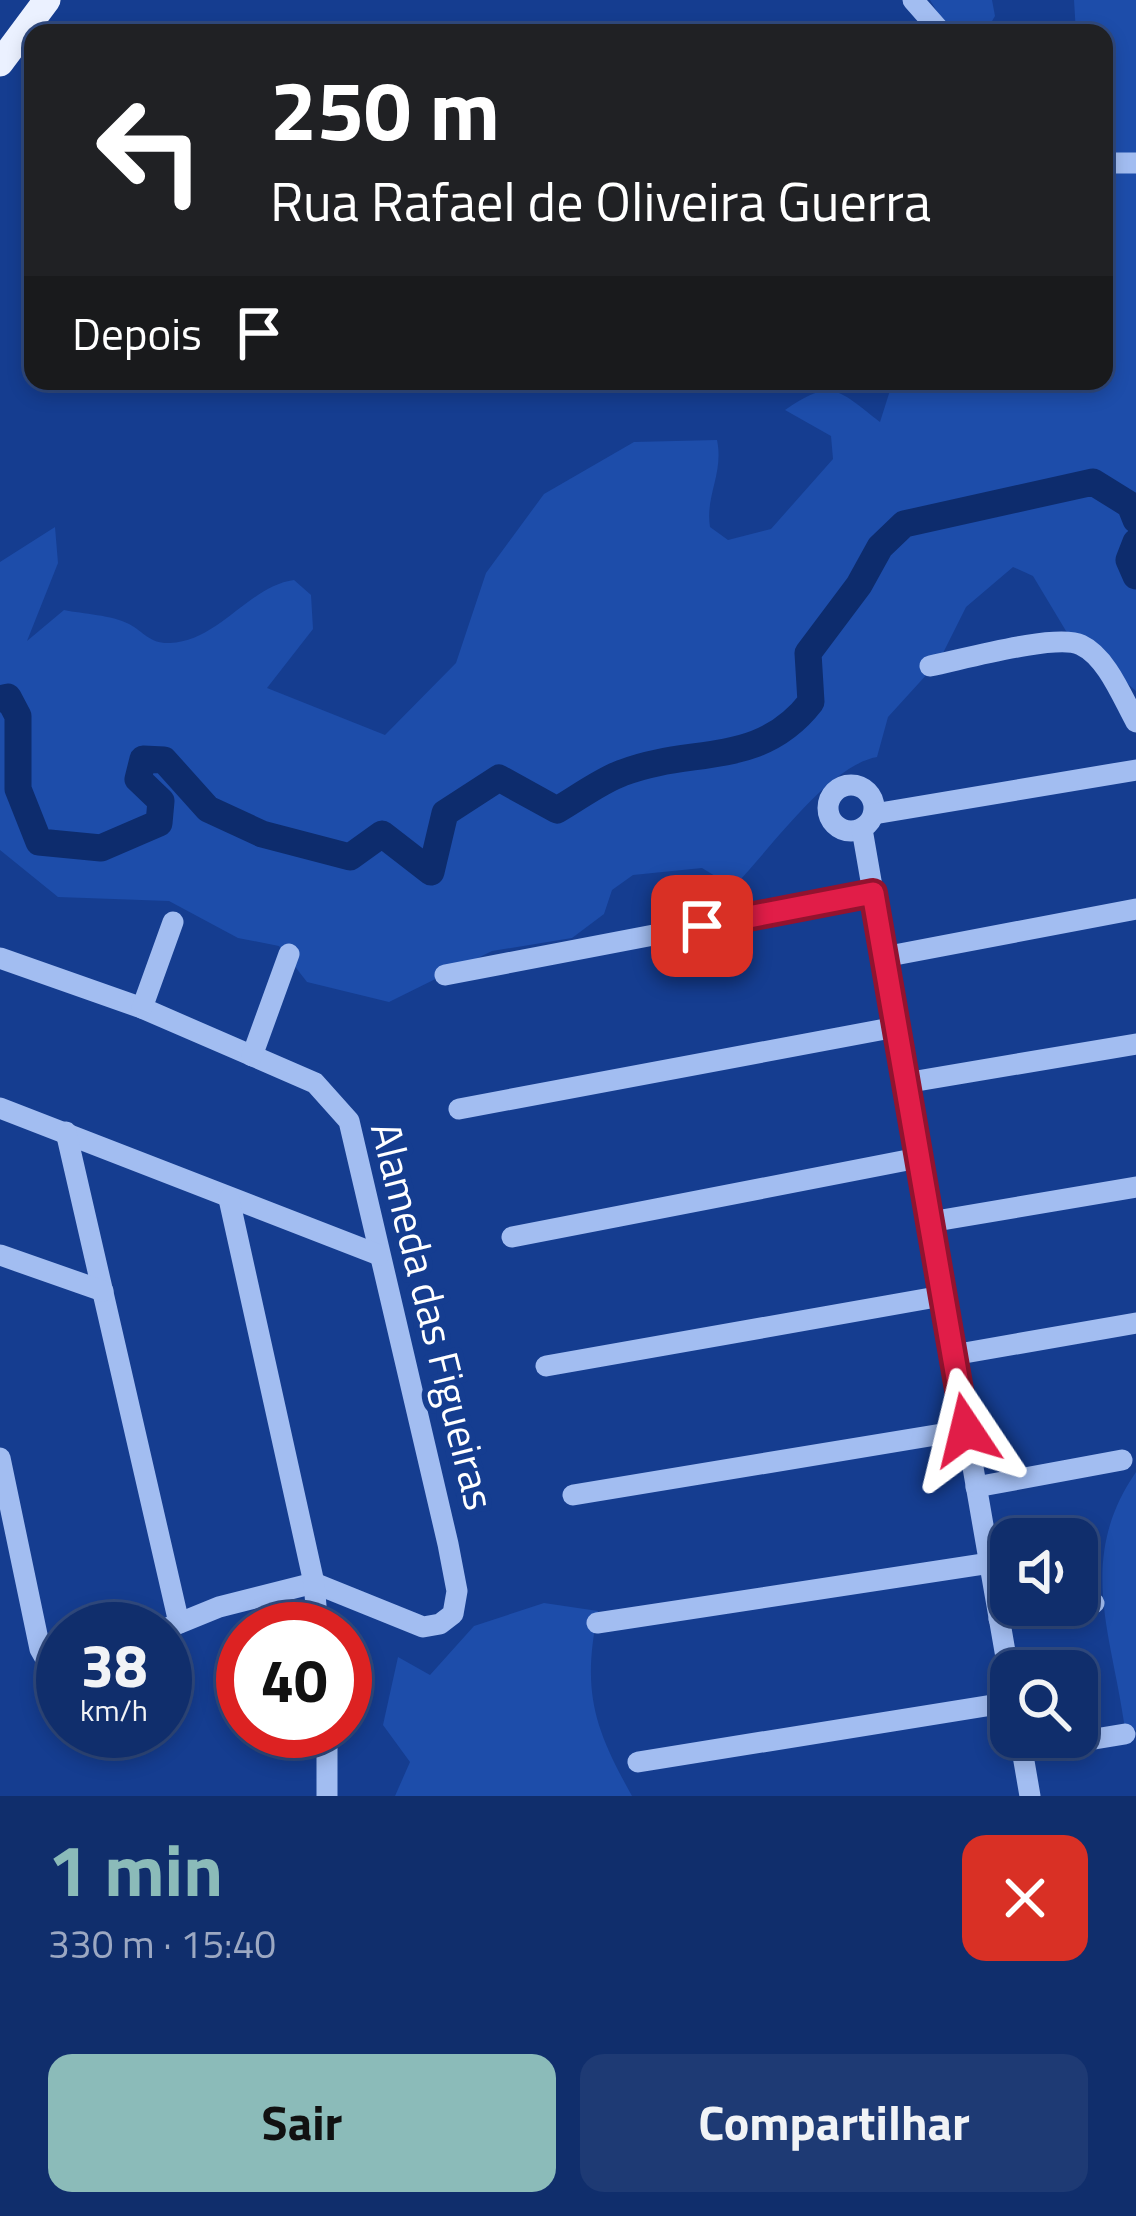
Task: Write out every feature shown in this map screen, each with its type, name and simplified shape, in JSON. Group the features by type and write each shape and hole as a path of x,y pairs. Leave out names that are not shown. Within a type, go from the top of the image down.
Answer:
{"main road":[{"path":"0,63 24,31"}],"street":[{"path":"913,0 934,24"},
{"path":"931,666 1044,645 1082,645 1096,656 1136,722"},
{"path":"597,1624 990,1563 873,893 868,821 1136,770"},
{"path":"445,975 873,893"},
{"path":"884,957 1136,909"},
{"path":"142,1008 173,922"},
{"path":"252,1056 289,954"},
{"name":"Alameda das Figueiras","path":"0,958 142,1008 315,1083 338,1103 349,1121 457,1591 453,1613 440,1624 402,1622 314,1583"},
{"path":"459,1108 896,1027"},
{"path":"905,1083 1136,1044"},
{"path":"0,1108 379,1255"},
{"path":"66,1132 167,1602"},
{"path":"512,1238 918,1158"},
{"path":"929,1222 1136,1187"},
{"path":"229,1199 316,1602"},
{"path":"0,1255 103,1291"},
{"path":"546,1366 942,1296"},
{"path":"953,1354 1136,1323"},
{"path":"573,1495 966,1430"},
{"path":"0,1458 36,1629"},
{"path":"976,1486 1122,1460"},
{"path":"192,1619 314,1583"},
{"path":"638,1762 990,1705"},
{"path":"1098,1737 1125,1734"},
{"path":"327,1796 328,1758"},
{"path":"1023,1758 1030,1796"}],"shaded area":[{"path":"930,0 992,0 995,16 990,24 945,24"},
{"path":"1074,0 1136,0 1136,691 1066,631 1033,576 1013,567 966,607 939,661 888,717 877,757 838,776 819,793 733,887 702,868 633,875 612,890 604,914 572,938 492,951 389,1002 307,982 279,946 238,938 169,901 58,897 0,850 0,562 55,527 58,563 27,641 64,610 122,621 157,642 188,640 263,592 294,580 311,595 313,629 267,688 385,735 456,663 486,573 544,494 634,442 717,440 710,527 728,540 771,529 833,459 831,436 785,410 814,393 844,395 880,422 890,390 1113,390 1113,24 1075,24"},
{"path":"1136,1472 1136,1730 1125,1729 1107,1629 1103,1566 1118,1504"},
{"path":"544,1603 598,1611 591,1664 594,1707 608,1749 632,1796 395,1796 410,1762 383,1725 398,1657 430,1675 474,1626"}],"waterway":[{"path":"0,699 8,697 18,716 18,789 39,842 101,848 159,823 161,801 138,779 143,759 164,760 208,809 262,834 350,857 382,834 431,872 445,813 499,778 557,810 622,773 747,747 791,723 811,702 808,653 859,585 880,547 904,524 1093,482 1130,505 1136,520"},
{"path":"1136,542 1129,560 1136,576"}],"route":[{"path":"702,926 873,893 966,1430"}]}
